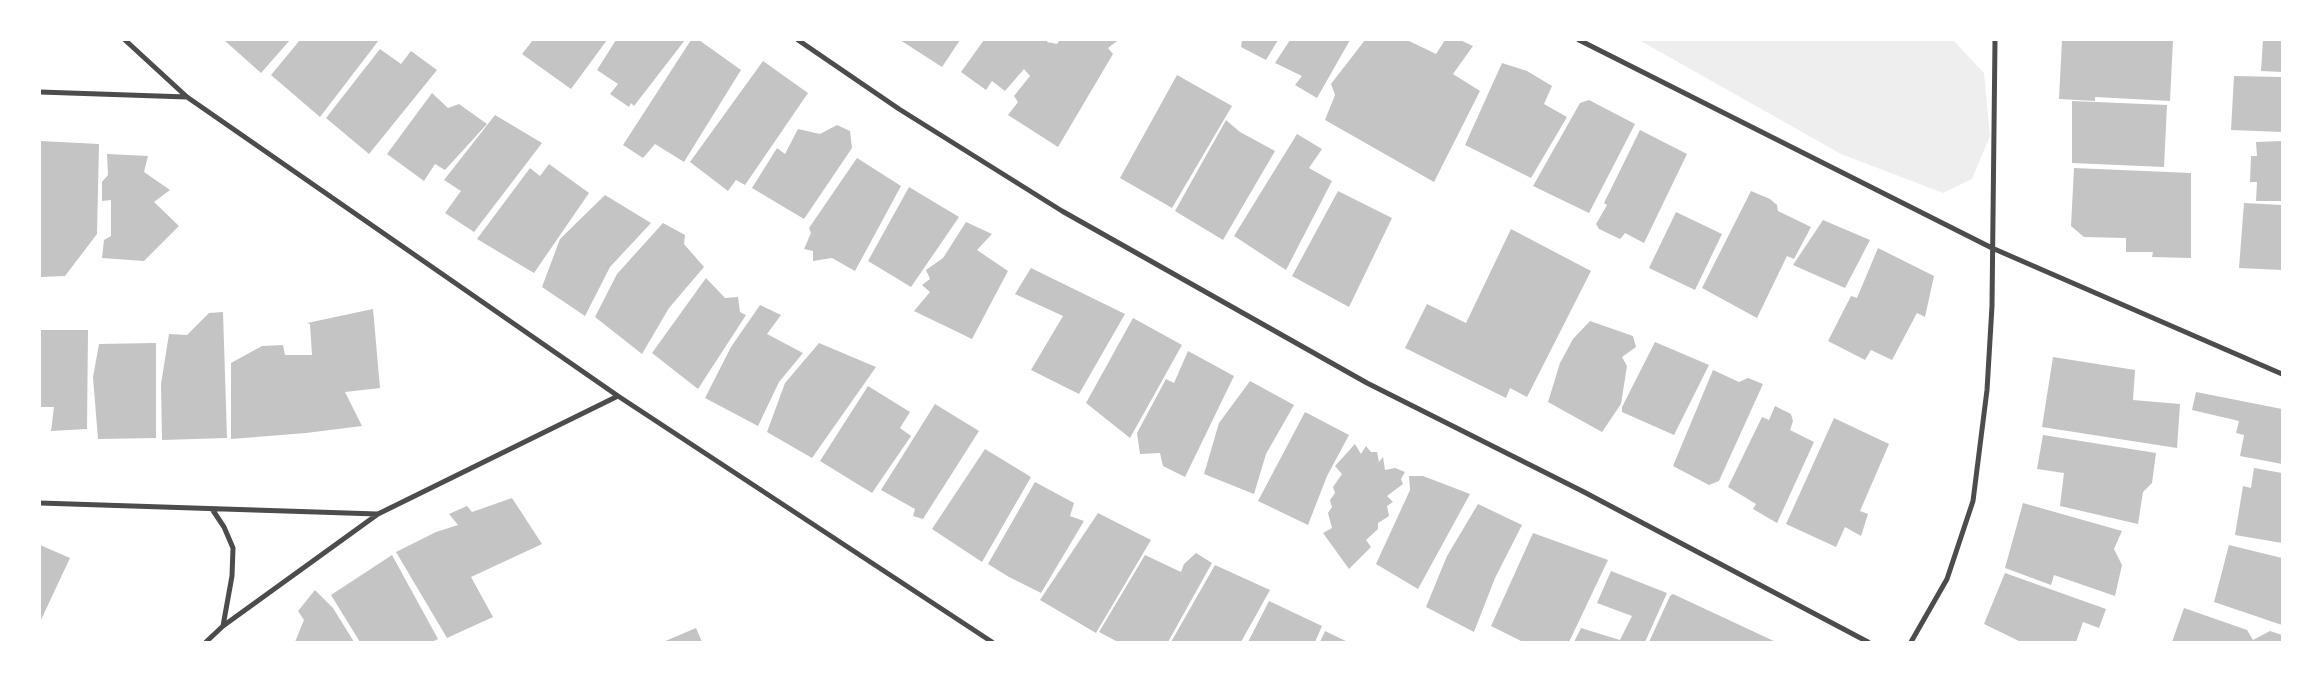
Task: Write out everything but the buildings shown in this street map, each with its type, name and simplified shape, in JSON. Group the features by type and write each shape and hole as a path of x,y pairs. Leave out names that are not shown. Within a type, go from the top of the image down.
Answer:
{"street":[{"path":"125,40 187,97 618,396 992,642"},
{"path":"798,40 899,109 1062,211 1358,378 1584,492 1868,642"},
{"path":"1579,40 1992,248 2282,374"},
{"path":"1911,642 1947,579 1973,501 1987,390 1992,306 1995,40"},
{"path":"40,92 187,97"},
{"path":"206,642 223,626 378,514 618,396"},
{"path":"40,503 378,514"},
{"path":"212,509 224,527 233,548 232,576 223,626"}],"shaded area":[{"path":"1639,40 1953,40 1984,73 1990,136 1972,179 1943,193 1841,154"}]}
